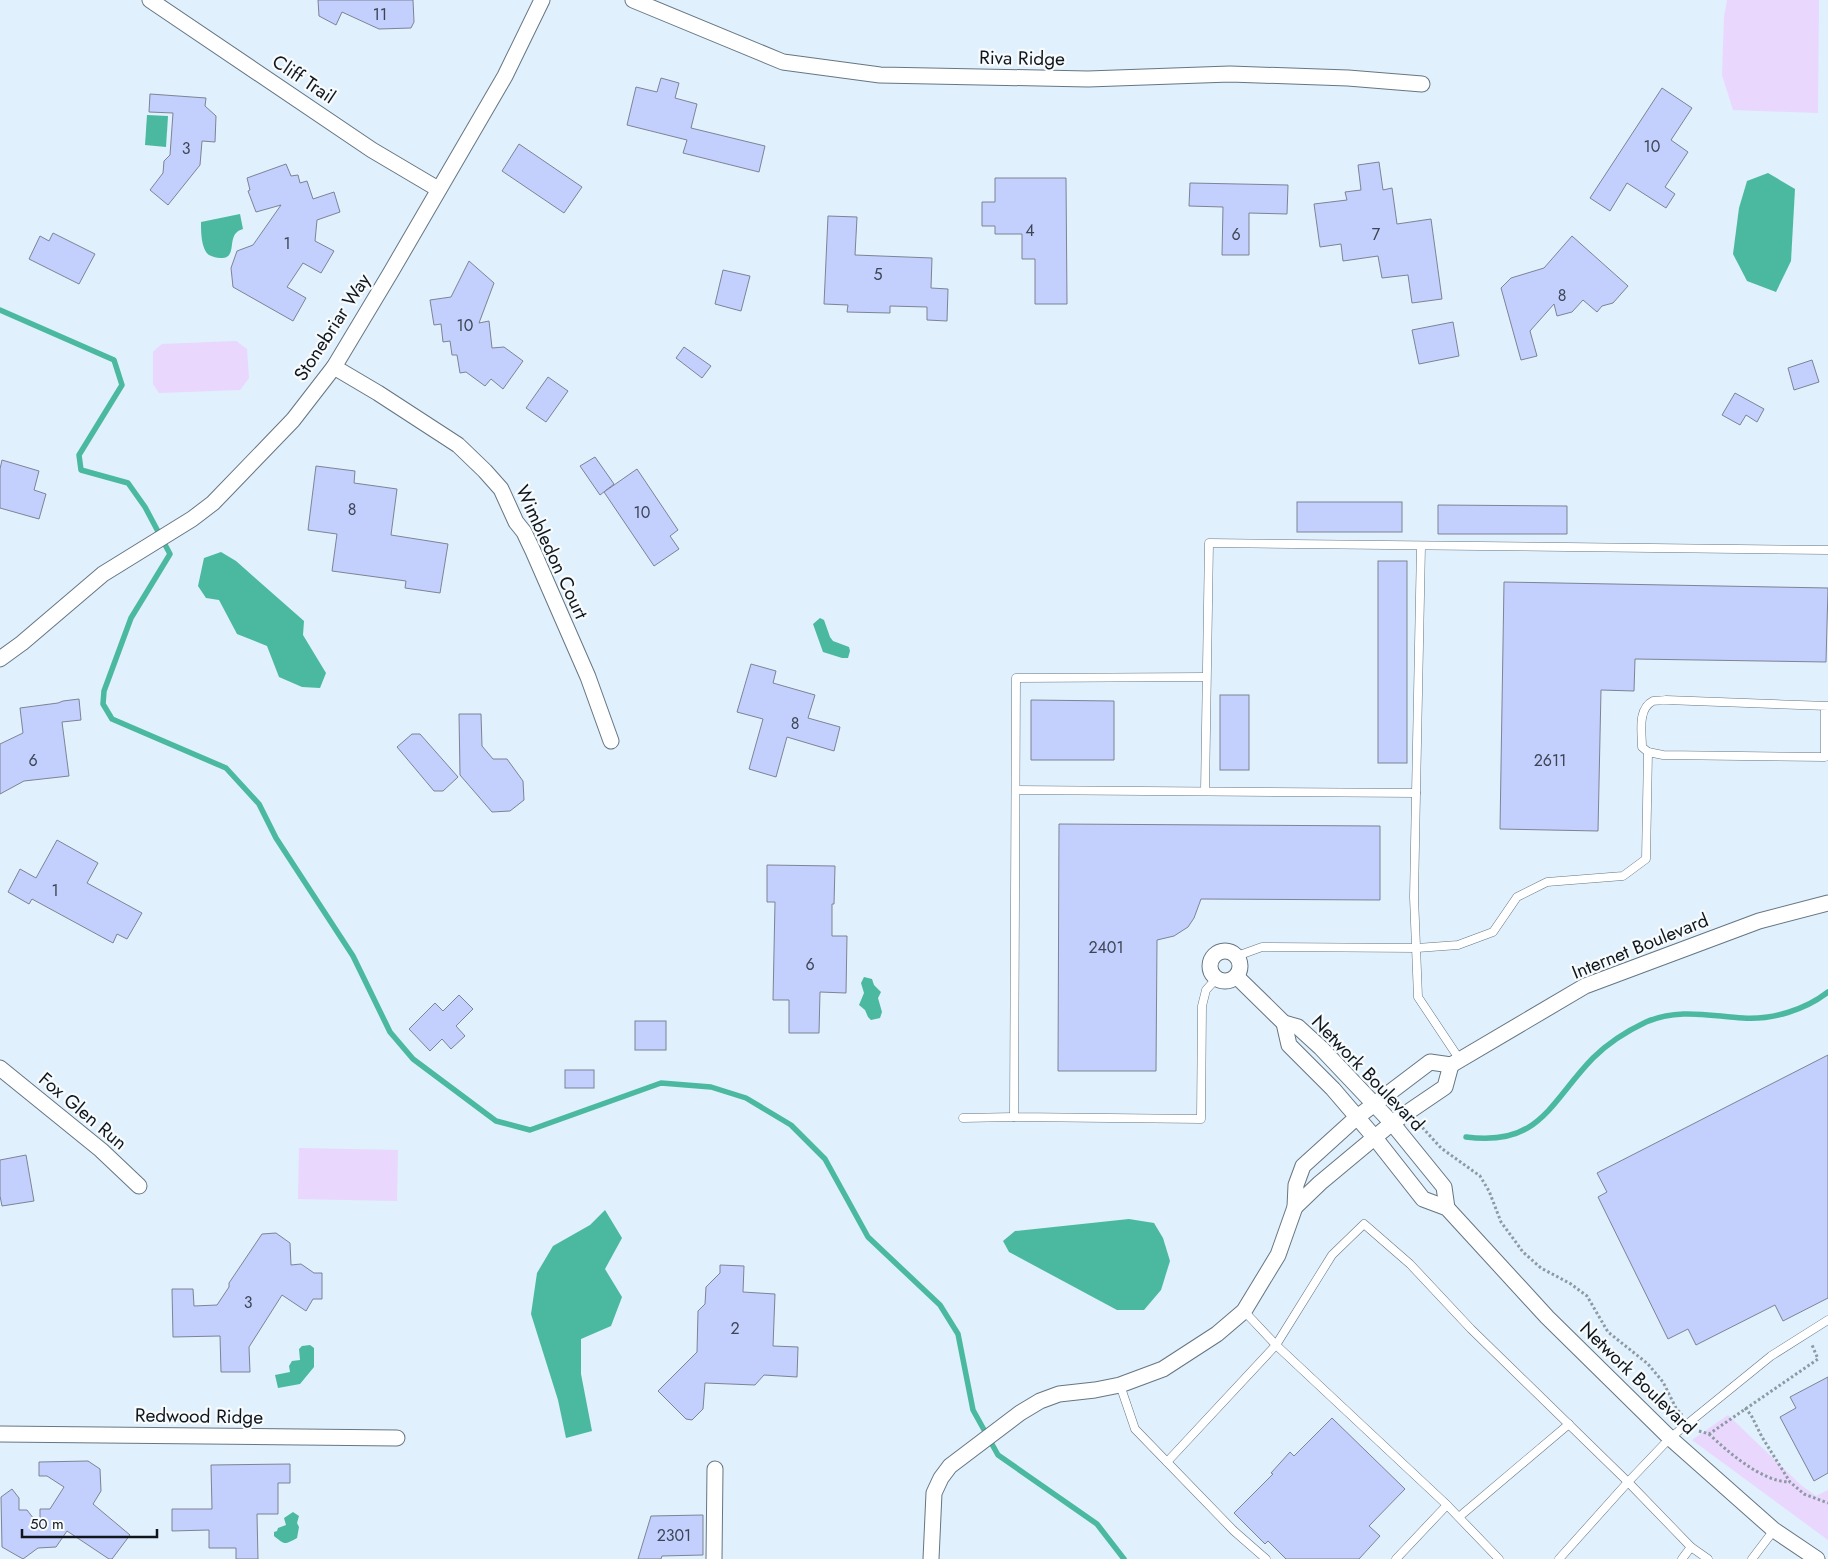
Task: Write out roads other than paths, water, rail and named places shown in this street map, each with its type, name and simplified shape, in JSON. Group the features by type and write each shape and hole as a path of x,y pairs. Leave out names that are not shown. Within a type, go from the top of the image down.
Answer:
{"street":[{"name":"Cliff Trail","path":"150,0 372,150 438,189"},
{"name":"Stonebriar Way","path":"0,658 22,643 103,574 192,519 213,503 293,420 334,367 505,76 542,0"},
{"name":"Riva Ridge","path":"633,0 782,62 880,75 1088,79 1230,74 1348,78 1422,84"},
{"name":"Wimbledon Court","path":"334,367 378,392 458,445 486,471 501,489 516,522 524,532 533,551 588,677 611,741"},
{"name":"Internet Boulevard","path":"1455,1063 1585,986 1758,921 1828,903"},
{"path":"1229,951 1237,956 1240,967 1237,976 1227,982 1216,979 1210,970 1210,964 1214,955 1219,952 1229,951"},
{"name":"Network Boulevard","path":"1237,976 1284,1022 1298,1026 1322,1048 1392,1123 1444,1187 1447,1208"},
{"name":"Network Boulevard","path":"1284,1022 1290,1045 1333,1089 1423,1199 1447,1208 1546,1316 1670,1438 1774,1530 1817,1559"},
{"path":"931,1559 934,1493 941,1478 950,1466 1020,1413 1040,1401 1059,1394 1120,1385 1163,1369 1217,1334 1244,1310 1278,1255 1296,1208 1296,1185 1303,1166 1356,1118 1430,1062 1455,1063 1445,1087 1392,1123 1320,1183 1296,1208"},
{"name":"Fox Glen Run","path":"0,1068 101,1150 139,1186"},
{"name":"Redwood Ridge","path":"0,1434 397,1438"},
{"path":"714,1559 715,1469"}],"lane":[{"path":"1205,791 1209,543 1828,550"},
{"path":"1421,546 1414,897 1418,997 1455,1063"},
{"path":"1014,1117 1016,678 1206,678"},
{"path":"1654,701 1826,706 1824,757 1663,755 1648,752 1642,747 1642,716 1646,708 1654,701"},
{"path":"1237,956 1262,947 1417,948 1458,945 1492,932 1517,897 1548,882 1623,876 1646,859 1648,752"},
{"path":"1016,790 1416,793"},
{"path":"964,1118 1201,1119 1202,1006 1206,990 1216,979"},
{"path":"1167,1462 1276,1345 1332,1255 1364,1224 1410,1264 1471,1329 1628,1482 1691,1548 1708,1559"},
{"path":"1244,1310 1276,1345 1447,1505 1499,1559"},
{"path":"1558,1559 1670,1438 1771,1356 1828,1320"},
{"path":"1120,1385 1135,1429 1234,1531 1266,1559"},
{"path":"1459,1517 1569,1424"},
{"path":"1396,1559 1447,1505"},
{"path":"1752,1559 1774,1530"},
{"path":"1682,1559 1691,1548"}],"waterway":[{"path":"0,310 114,360 122,385 79,455 81,470 128,483 145,507 170,554 131,618 104,691 103,704 112,719 226,768 259,804 276,838 353,956 390,1032 413,1059 496,1121 530,1130 661,1083 711,1087 746,1098 791,1125 825,1159 868,1237 940,1305 958,1334 973,1410 998,1455 1097,1524 1124,1559"},
{"path":"1466,1137 1491,1138 1511,1135 1527,1128 1541,1118 1593,1058 1618,1038 1646,1022 1670,1015 1682,1014 1743,1018 1765,1017 1799,1009 1828,992"}]}
